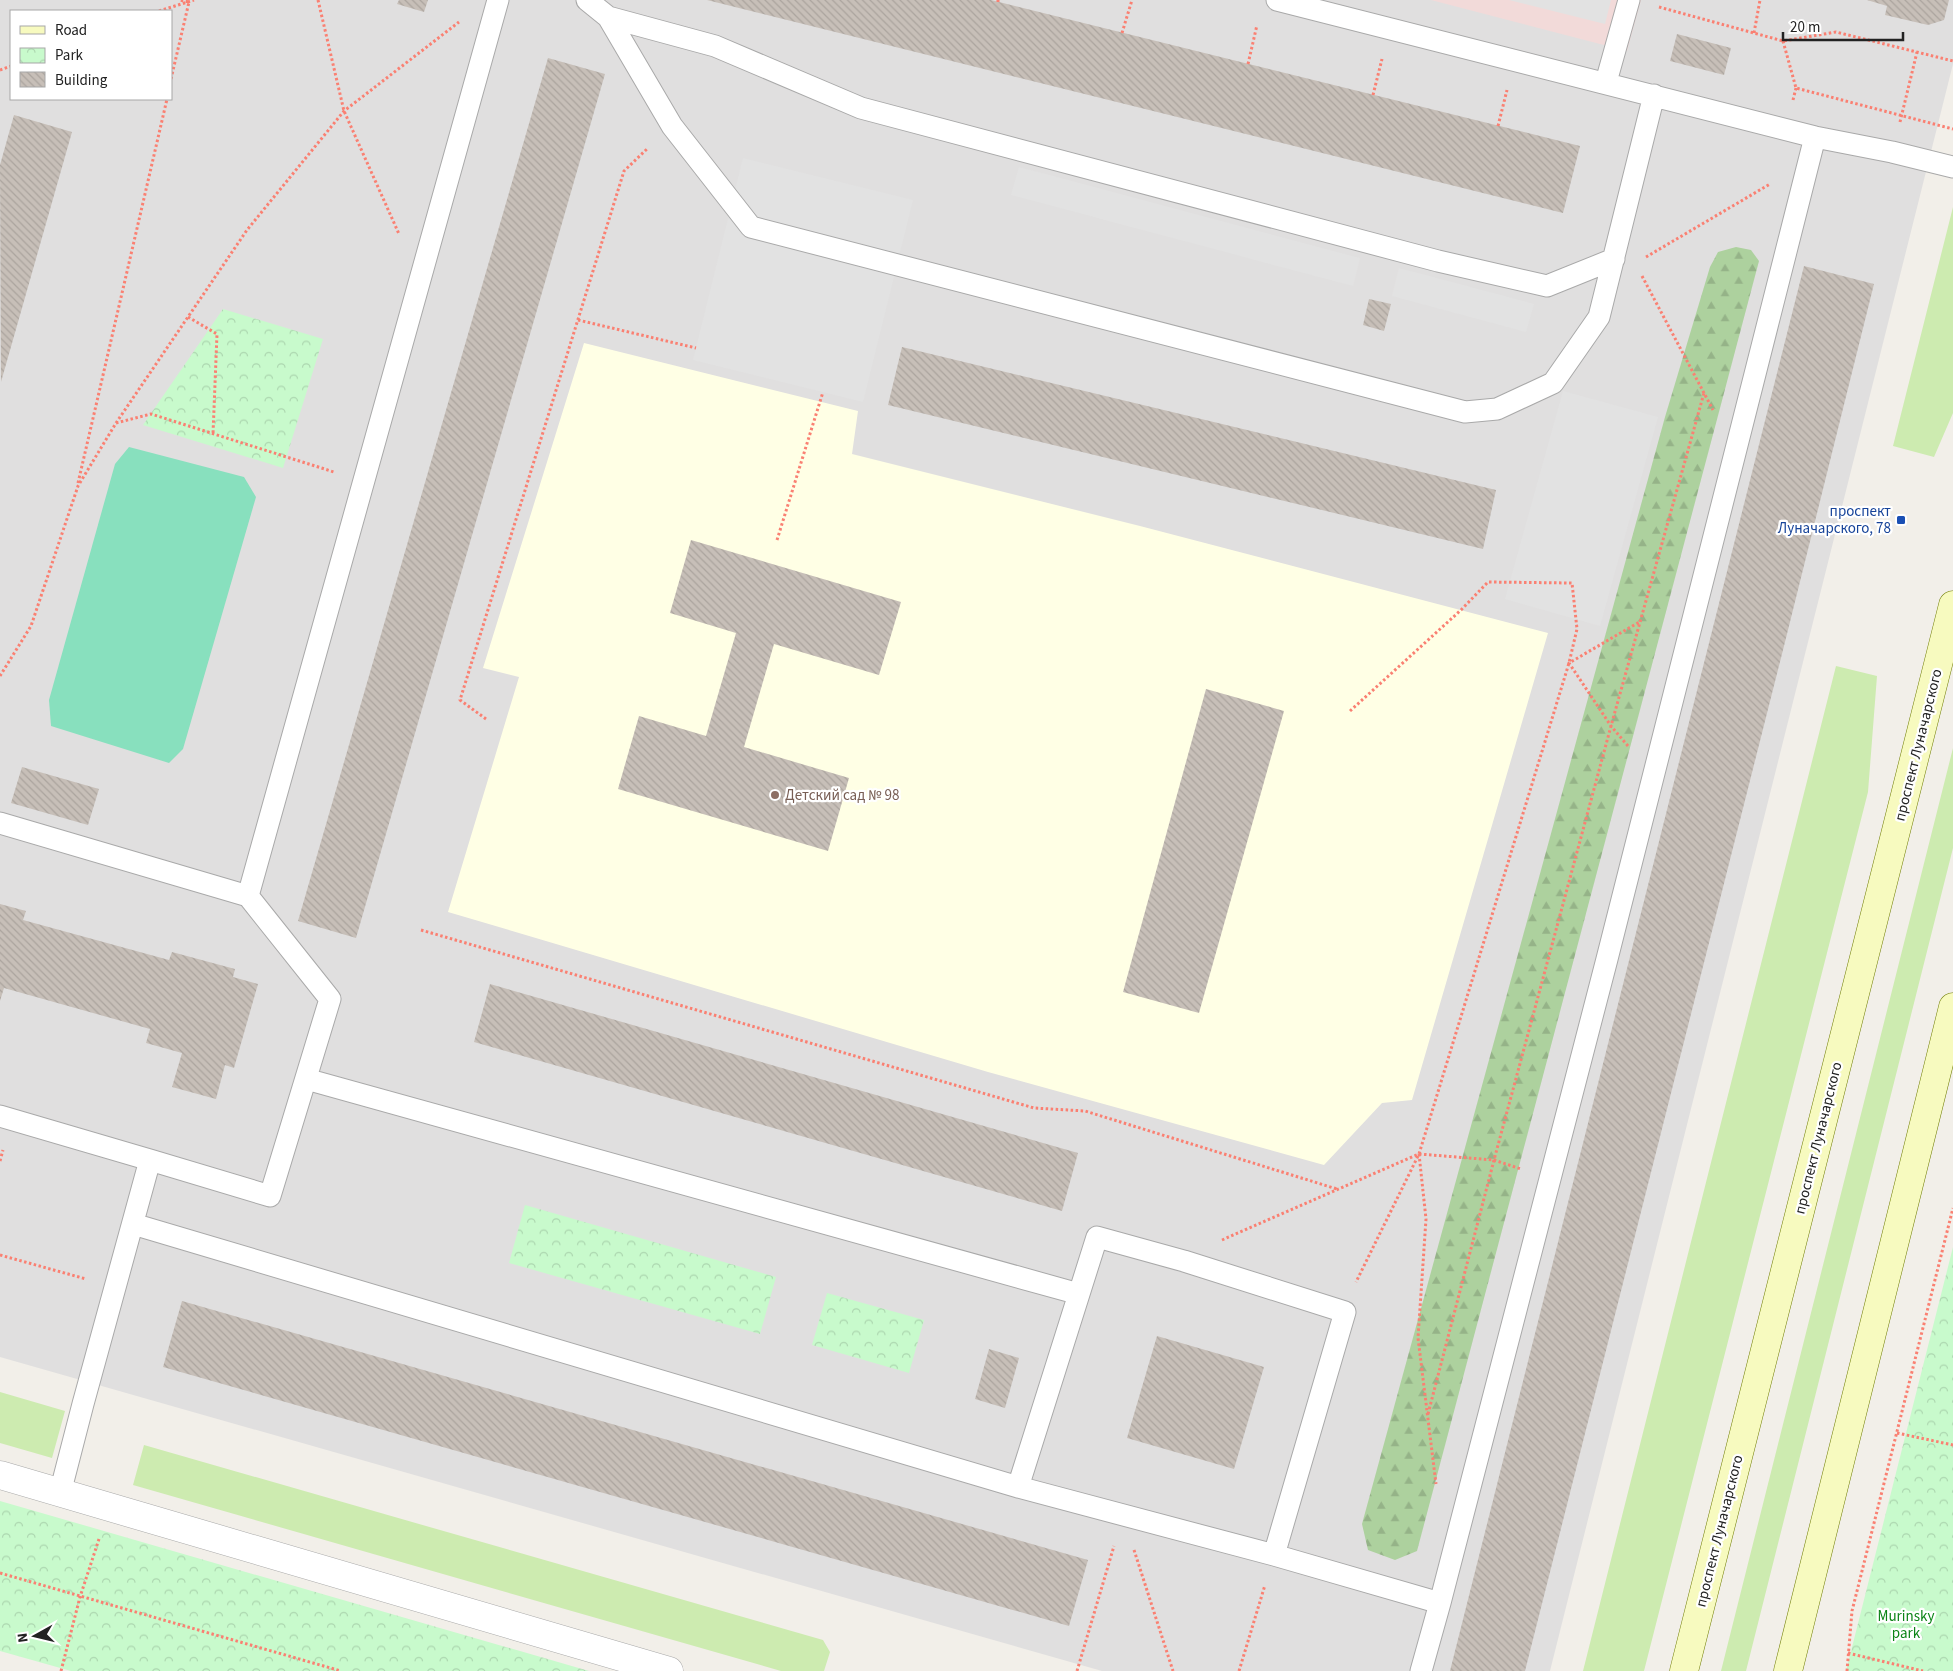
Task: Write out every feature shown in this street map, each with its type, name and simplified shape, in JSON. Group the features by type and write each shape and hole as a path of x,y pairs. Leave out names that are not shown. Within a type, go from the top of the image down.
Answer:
{"main road":[{"name":"проспект Луначарского","path":"1684,1671 1953,605"},
{"path":"1788,1671 1953,1007"}],"street":[{"path":"0,1475 669,1671"}],"lane":[{"path":"248,896 498,0"},
{"path":"586,0 608,17 672,126 751,227 1465,412 1497,409 1554,383 1599,317 1654,94"},
{"path":"1278,0 1318,5 1815,137 1892,152 1953,167"},
{"path":"1606,82 1629,0"},
{"path":"608,17 715,46 862,108 1438,261 1547,286 1614,259"},
{"path":"1421,1671 1653,777 1815,137"},
{"path":"0,823 248,896 330,999 270,1196 0,1116"},
{"path":"306,1079 1079,1294"},
{"path":"60,1493 150,1160"},
{"path":"133,1224 1018,1487 1274,1555 1440,1603"},
{"path":"1018,1487 1098,1237 1184,1261 1345,1312 1274,1555"}],"path":[{"path":"180,0 189,2"},
{"path":"162,10 194,0"},
{"path":"318,0 344,111 420,280"},
{"path":"1122,33 1132,0"},
{"path":"1754,33 1760,0"},
{"path":"172,75 189,2"},
{"path":"1650,5 1783,41 1836,32 1953,61"},
{"path":"78,486 116,423 247,230 344,111 464,18"},
{"path":"1248,64 1259,18"},
{"path":"1783,41 1796,88 1953,129"},
{"path":"1892,152 1917,52"},
{"path":"0,676 31,626 78,486 167,100"},
{"path":"486,719 460,700 624,171 672,126"},
{"path":"1614,259 1635,264 1776,180"},
{"path":"1635,264 1735,452"},
{"path":"188,317 217,334 213,434"},
{"path":"578,320 696,348"},
{"path":"777,540 823,392"},
{"path":"1428,1414 1494,1160 1611,726 1704,392"},
{"path":"116,423 151,414 364,482"},
{"path":"1345,1312 1352,1290 1419,1154 1569,663 1577,630 1572,583 1488,582 1461,610 1350,711"},
{"path":"1569,663 1642,620"},
{"path":"1569,663 1611,726 1653,777"},
{"path":"421,930 1034,1108 1084,1111 1337,1189"},
{"path":"1419,1154 1426,1219 1418,1338 1436,1486"},
{"path":"1184,1261 1229,1235 1419,1154 1494,1160 1550,1178"},
{"path":"1847,1671 1852,1611 1953,1208"},
{"path":"0,1255 115,1288"},
{"path":"1897,1433 1953,1446"},
{"path":"1077,1671 1123,1515"},
{"path":"1123,1515 1173,1671"},
{"path":"62,1671 80,1597 99,1538"},
{"path":"1239,1671 1274,1555"},
{"path":"0,1574 341,1671"},
{"path":"1848,1653 1923,1671"}],"shaded area":[{"path":"0,0 1953,0 1953,64 1550,1671 1102,1671 0,1357"},
{"path":"1431,0 1641,0 1627,51"},
{"path":"1509,0 1611,0 1605,24"},
{"path":"743,158 913,200 863,402 693,360"},
{"path":"1019,167 1360,258 1353,286 1011,195"},
{"path":"1399,268 1534,304 1526,332 1392,296"},
{"path":"584,343 858,411 852,454 1140,526 1548,633 1412,1100 1382,1103 1324,1165 988,1072 448,912 519,677 483,668"},
{"path":"1563,391 1658,417 1600,626 1505,599"}],"green space":[{"path":"1953,207 1953,413 1934,457 1893,446"},
{"path":"1736,247 1751,250 1759,261 1417,1551 1395,1560 1368,1550 1362,1524 1665,417 1710,267 1718,252"},
{"path":"223,309 323,339 283,468 143,425"},
{"path":"129,447 244,477 256,497 183,749 169,763 51,726 49,700 115,464"},
{"path":"1836,666 1877,676 1868,792 1644,1671 1583,1671"},
{"path":"1953,748 1953,848 1746,1671 1721,1671"},
{"path":"525,1205 776,1277 760,1334 509,1263"},
{"name":"Murinsky park","path":"1953,1247 1953,1671 1846,1671"},
{"path":"827,1293 924,1320 909,1373 812,1345"},
{"path":"0,1392 65,1411 52,1458 0,1443"},
{"path":"144,1445 823,1640 830,1652 824,1671 781,1671 133,1485"},
{"path":"0,1501 589,1671 71,1671 0,1651"}],"building":[{"path":"399,0 428,0 424,12 397,4"},
{"path":"707,0 991,0 1580,146 1563,213"},
{"path":"1867,0 1949,0 1944,20 1928,25 1885,15 1887,6"},
{"path":"1677,34 1731,48 1724,75 1670,61"},
{"path":"548,58 605,74 356,938 298,921"},
{"path":"14,115 72,132 1,382 0,165"},
{"path":"1804,266 1874,284 1784,646 1525,1671 1450,1671"},
{"path":"1369,299 1391,304 1384,331 1363,325"},
{"path":"902,347 1496,490 1483,549 888,405"},
{"path":"691,540 901,602 879,675 774,644 744,747 849,778 828,851 618,789 639,716 706,736 736,633 670,613"},
{"path":"1206,689 1284,711 1199,1013 1123,992"},
{"path":"22,767 99,789 88,825 11,803"},
{"path":"0,904 26,911 23,920 169,960 172,952 235,969 233,977 258,984 234,1068 225,1065 216,1099 172,1087 182,1053 146,1043 150,1029 4,988 0,1001"},
{"path":"490,984 1078,1153 1062,1211 474,1042"},
{"path":"182,1301 1088,1560 1069,1626 163,1367"},
{"path":"1157,1336 1264,1367 1234,1469 1127,1438"},
{"path":"989,1349 1019,1358 1005,1408 975,1399"}],"place":[{"name":"проспект Луначарского, 78","path":"1901,520"},
{"name":"Детский сад № 98","path":"775,795"}]}
